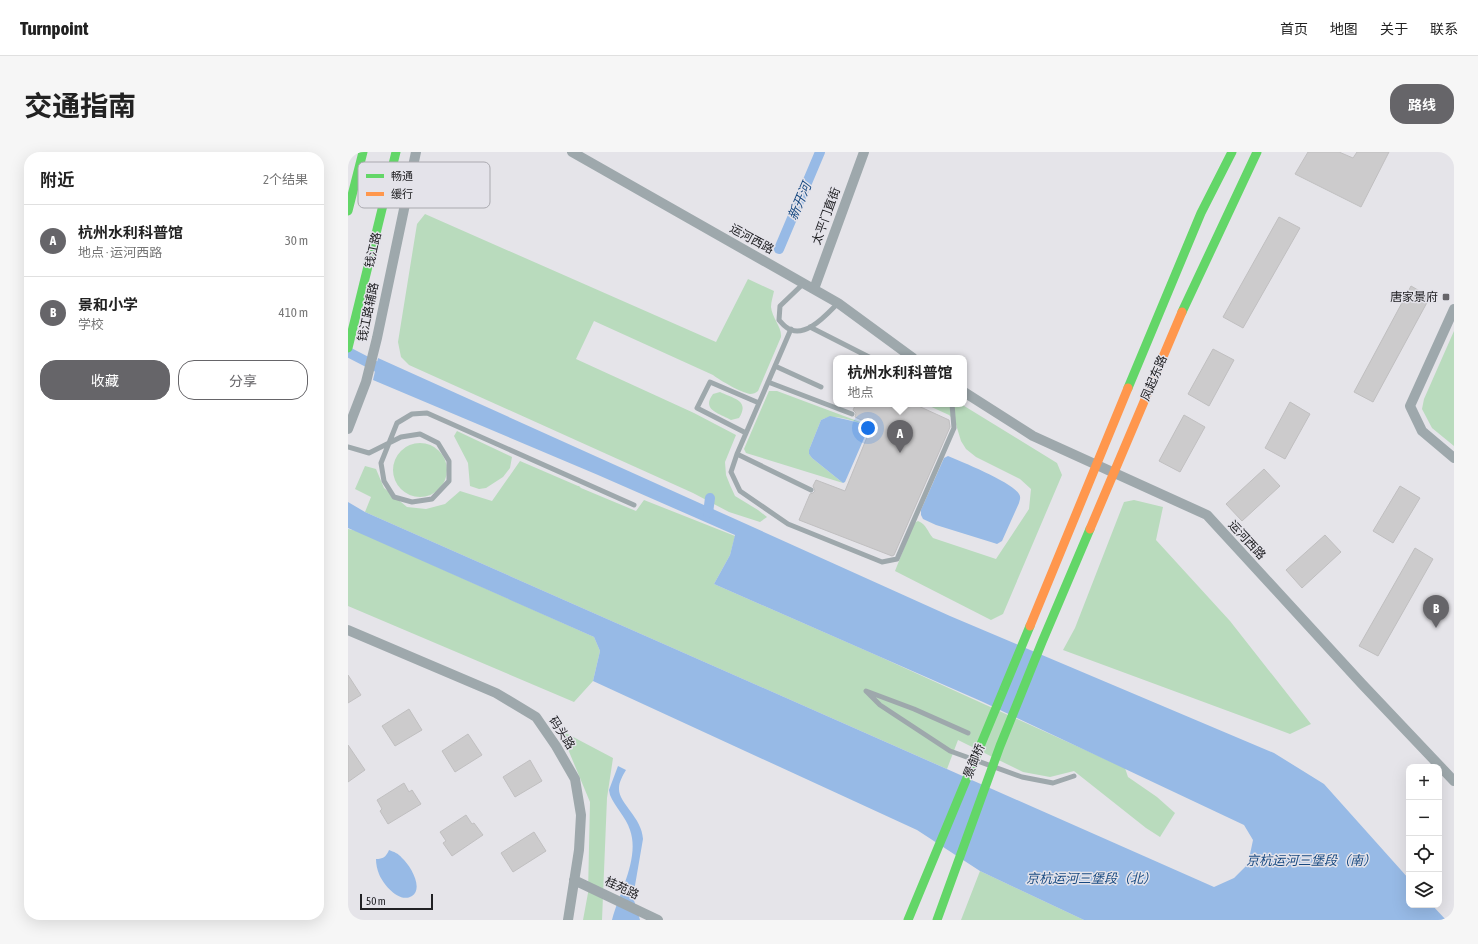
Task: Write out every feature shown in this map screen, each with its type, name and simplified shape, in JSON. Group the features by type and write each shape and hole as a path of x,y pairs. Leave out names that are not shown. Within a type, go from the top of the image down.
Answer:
{"main road":[{"path":"361,162 364,152"},
{"name":"钱江路","path":"394,162 396,152"},
{"name":"凤起东路","path":"1040,602 1201,213 1232,152"},
{"name":"凤起东路","path":"1056,608 1192,290 1258,152"},
{"path":"348,211 358,174"},
{"name":"钱江路","path":"348,348 383,208"},
{"name":"景御桥","path":"908,920 1040,602"},
{"name":"景御桥","path":"937,920 1000,746 1056,608"}],"street":[{"name":"钱江路辅路","path":"414,162 416,152"},
{"name":"运河西路","path":"572,152 838,303 909,355"},
{"name":"太平门直街","path":"814,289 864,152"},
{"name":"钱江路辅路","path":"348,429 366,382 404,208"},
{"path":"1454,309 1410,406 1422,431 1454,458"},
{"name":"运河西路","path":"967,394 1033,436 1207,515 1454,781"},
{"name":"码头路","path":"348,630 496,693 536,717 556,746 575,779 581,815 579,850 568,920"},
{"name":"桂苑路","path":"574,880 653,918"}],"lane":[{"path":"804,283 780,306 779,320 786,328 797,331 814,326 838,303"},
{"path":"810,327 865,355"},
{"path":"791,329 737,454 731,472 740,491 788,524 882,562 897,559 954,428 952,407"},
{"path":"775,366 821,388"},
{"path":"746,433 697,408 710,382 759,404"},
{"path":"768,382 833,407"},
{"path":"834,407 852,414"},
{"path":"348,447 369,453 401,437 420,434 438,443 449,461 449,481 432,499 412,502 394,497 384,481 380,463 397,423 412,414 427,413 634,505"},
{"path":"737,454 811,490"},
{"path":"968,734 914,709 866,691 880,705 950,751 1022,777 1053,783 1074,776"}],"green space":[{"path":"425,214 716,342 748,279 774,291 771,307 781,333 781,337 758,391 754,393 750,394 741,391 713,375 594,321 576,359 694,413 736,435 725,462 726,475 735,496 767,517 760,522 729,512 693,493 409,365 401,357 398,342 417,224"},
{"path":"1454,331 1454,446 1432,428 1422,409 1424,399"},
{"path":"769,391 777,391 868,425 838,417 821,420 809,450 809,454 843,483 746,453 744,449"},
{"path":"720,392 742,404 742,412 739,418 731,420 717,413 710,407 710,399 713,394"},
{"path":"932,407 966,407 1057,463 1062,475 1003,614 991,620 895,571 914,523 918,521 925,526 933,538 996,559 1029,509 1031,489 1020,479 976,457 966,449 961,441 955,421 949,415"},
{"path":"457,431 512,457 510,468 503,477 486,488 479,489 470,486 468,463 454,436"},
{"path":"420,443 430,445 439,451 445,460 447,470 445,480 439,489 430,495 420,497 410,495 401,489 395,480 393,470 395,460 401,451 410,445"},
{"path":"520,461 636,511 644,500 735,536 730,555 714,584 876,655 1125,768 1128,777 1157,797 1175,813 1160,837 1146,828 1074,771 1050,777 1023,772 958,740 947,769 365,512 371,497 355,489 365,466 376,469 384,488 407,507 426,509 445,504 460,491 492,501"},
{"path":"1134,500 1163,507 1156,540 1230,621 1311,724 1290,734 1063,650 1075,628 1124,502"},
{"path":"348,529 357,531 594,637 600,651 593,681 574,702 348,606"},
{"path":"560,730 613,758 607,798 602,920 583,920 588,893 590,802"},
{"path":"980,871 1084,920 961,920"}],"water":[{"path":"378,358 950,616 1274,753 1324,784 1406,876 1406,908 1435,908 1446,920 1084,920 980,871 917,830 593,681 600,651 594,637 348,528 348,502 365,512 1214,887 1234,878 1248,864 1253,840 1244,825 983,702 714,584 730,555 735,535 598,475 373,380"},
{"path":"830,416 868,425 869,427 845,482 843,483 809,454 809,450 821,420"},
{"path":"948,456 997,478 1015,489 1020,495 1019,503 1002,541 997,544 936,525 923,519 921,510 944,458"},
{"path":"618,766 626,770 620,783 620,794 642,831 643,839 633,897 640,920 612,920 631,864 632,852 630,830 612,799 609,790"},
{"path":"389,850 400,856 412,871 417,888 412,896 407,898 402,897 392,892 379,874 376,859 381,859 384,857"}],"building":[{"path":"1308,152 1339,152 1353,158 1357,152 1389,152 1361,207 1295,174"},
{"path":"1279,217 1300,228 1243,328 1223,317"},
{"path":"1411,286 1430,297 1373,402 1354,392"},
{"path":"1213,349 1234,360 1209,406 1188,394"},
{"path":"1290,402 1310,414 1285,459 1265,448"},
{"path":"854,407 921,407 949,420 950,427 894,555 892,556 799,520 810,494 815,491 813,486 816,480 845,491 872,425 855,417 856,413 853,410"},
{"path":"1184,415 1205,427 1180,472 1159,461"},
{"path":"1264,469 1280,486 1242,521 1226,504"},
{"path":"1400,486 1420,498 1393,543 1373,531"},
{"path":"1325,535 1341,552 1302,588 1286,570"},
{"path":"1415,548 1433,559 1378,656 1359,646"},
{"path":"348,675 361,695 348,703"},
{"path":"409,709 422,730 395,746 382,726"},
{"path":"468,734 482,755 455,772 442,751"},
{"path":"348,745 365,770 348,782"},
{"path":"530,760 542,781 515,797 503,777"},
{"path":"404,783 409,792 412,790 421,804 388,824 380,811 382,809 377,800"},
{"path":"466,815 472,824 474,823 483,835 452,856 443,843 446,841 440,832"},
{"path":"534,832 546,851 513,872 501,853"}],"waterway":[{"name":"新开河","path":"779,249 820,152"},
{"path":"348,352 377,367"},
{"name":"新开河","path":"708,513 710,498"}],"traffic: fast":[{"path":"360,162 363,152"},
{"path":"394,162 396,152"},
{"path":"1128,388 1201,213 1232,152"},
{"path":"1182,312 1257,152"},
{"path":"348,211 358,172"},
{"path":"348,348 382,208"},
{"path":"937,920 1000,746 1090,529"},
{"path":"908,920 1030,626"}],"traffic: slow":[{"path":"1090,529 1182,312"},
{"path":"1030,626 1128,388"}],"place":[{"name":"唐家景府","path":"1446,297"},
{"name":"杭州水利科普馆","path":"900,453"},
{"name":"景和小学","path":"1436,628"}],"water label":[{"name":"京杭运河三堡段（南）","path":"1311,860"},
{"name":"京杭运河三堡段（北）","path":"1091,878"}]}
